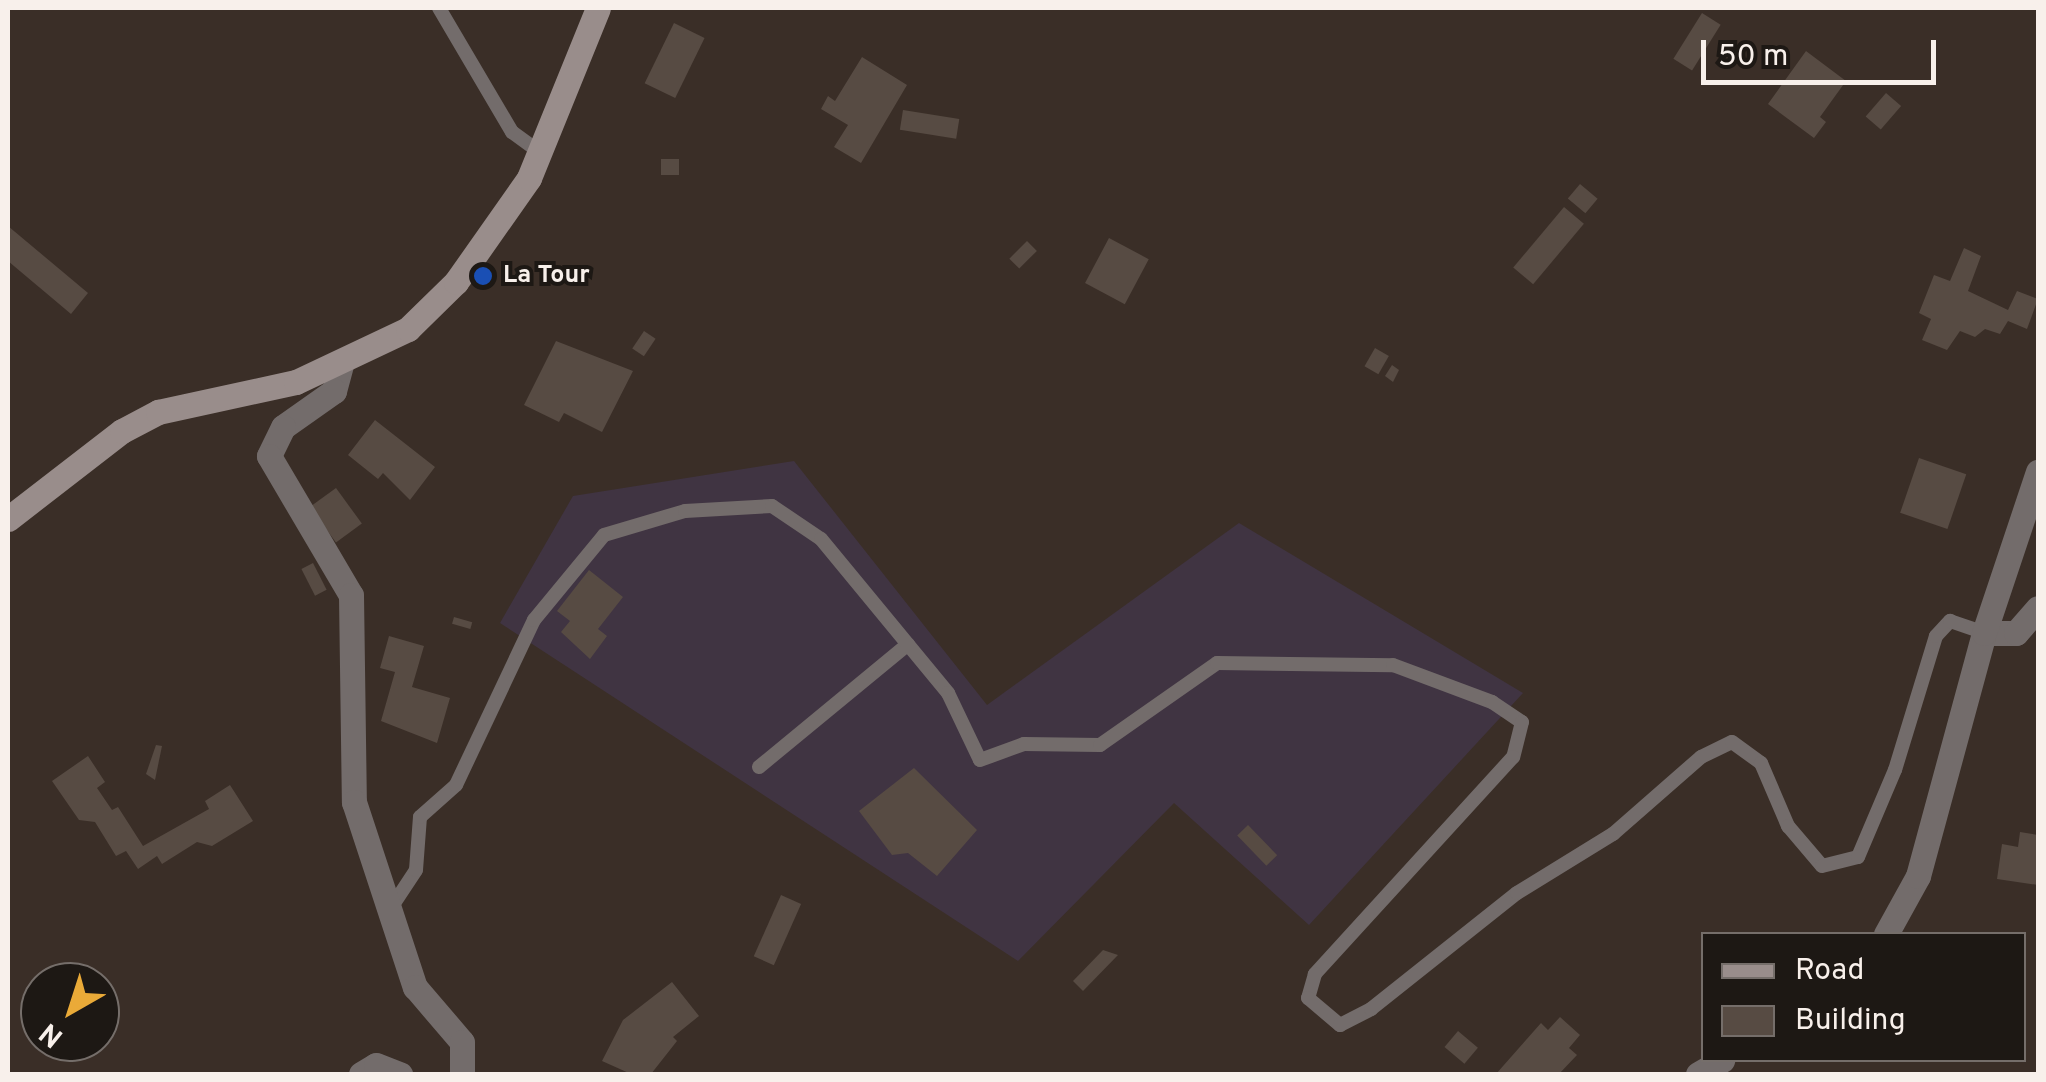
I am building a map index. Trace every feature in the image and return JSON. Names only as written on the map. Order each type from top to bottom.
[{"type":"main road","points":[[8,519],[122,431],[158,412],[296,382],[340,365],[408,330],[456,282],[502,224],[540,152],[598,8]]},
{"type":"street","points":[[340,365],[334,391],[283,426],[270,456],[356,613],[349,724],[354,802],[415,987],[462,1042],[462,1074]]},
{"type":"street","points":[[1887,932],[1918,876],[1984,633],[2038,472]]},
{"type":"street","points":[[1984,633],[2016,634],[2038,608]]},
{"type":"street","points":[[361,1074],[376,1064],[400,1074]]},
{"type":"lane","points":[[439,8],[512,132],[540,152]]},
{"type":"lane","points":[[389,912],[416,870],[420,816],[456,784],[534,620],[604,535],[685,510],[772,506],[821,539],[948,692],[980,760],[1024,744],[1100,745],[1217,663],[1393,664],[1492,702],[1522,722],[1513,757],[1315,974],[1308,998],[1340,1025],[1372,1009],[1517,893],[1613,834],[1701,757],[1732,742],[1761,762],[1788,826],[1822,866],[1858,858],[1895,770],[1936,636],[1950,621],[1984,633]]},
{"type":"lane","points":[[759,766],[908,644]]},
{"type":"shaded area","points":[[794,461],[987,705],[1239,523],[1523,693],[1309,925],[1174,803],[1018,961],[500,623],[573,496]]},
{"type":"building","points":[[1702,13],[1721,25],[1692,70],[1673,59]]},
{"type":"building","points":[[674,23],[705,38],[675,98],[645,83]]},
{"type":"building","points":[[1806,51],[1846,81],[1820,117],[1826,122],[1814,138],[1768,104]]},
{"type":"building","points":[[862,57],[907,85],[861,163],[834,147],[848,125],[821,109],[828,96],[835,101]]},
{"type":"building","points":[[1886,93],[1901,106],[1881,130],[1866,116]]},
{"type":"building","points":[[903,110],[959,119],[956,139],[900,130]]},
{"type":"building","points":[[661,159],[679,159],[679,175],[661,175]]},
{"type":"building","points":[[1580,184],[1598,199],[1585,213],[1568,199]]},
{"type":"building","points":[[1564,207],[1584,224],[1533,284],[1513,268]]},
{"type":"building","points":[[8,226],[88,293],[71,314],[8,261]]},
{"type":"building","points":[[1109,238],[1149,259],[1125,304],[1085,283]]},
{"type":"building","points":[[1027,241],[1037,251],[1019,269],[1009,259]]},
{"type":"building","points":[[1964,248],[1981,256],[1968,291],[2008,310],[2017,291],[2038,299],[2027,329],[2008,321],[2000,334],[1985,329],[1975,337],[1960,331],[1947,350],[1922,340],[1931,319],[1919,313],[1934,275],[1950,281]]},
{"type":"building","points":[[644,331],[656,339],[644,356],[632,348]]},
{"type":"building","points":[[556,341],[633,371],[602,432],[564,413],[559,422],[524,405]]},
{"type":"building","points":[[1375,348],[1389,356],[1378,374],[1364,366]]},
{"type":"building","points":[[1392,365],[1399,370],[1393,382],[1385,376]]},
{"type":"building","points":[[375,420],[435,467],[410,500],[383,473],[378,479],[348,455]]},
{"type":"building","points":[[1919,458],[1966,474],[1947,529],[1900,513]]},
{"type":"building","points":[[336,488],[362,524],[336,542],[310,507]]},
{"type":"building","points":[[313,563],[327,590],[315,596],[301,569]]},
{"type":"building","points":[[589,570],[623,597],[598,629],[607,636],[590,659],[561,632],[570,621],[557,611]]},
{"type":"building","points":[[454,617],[472,622],[470,629],[452,624]]},
{"type":"building","points":[[389,636],[424,646],[412,687],[450,698],[437,743],[381,721],[395,672],[380,668]]},
{"type":"building","points":[[156,745],[162,746],[155,780],[146,774]]},
{"type":"building","points":[[88,756],[105,782],[97,788],[112,810],[118,807],[143,846],[209,809],[205,801],[230,785],[253,821],[212,846],[197,842],[162,864],[157,856],[138,869],[126,851],[116,856],[95,822],[79,820],[52,781]]},
{"type":"building","points":[[914,768],[977,830],[937,876],[908,853],[892,855],[859,811]]},
{"type":"building","points":[[1248,825],[1277,855],[1266,866],[1237,835]]},
{"type":"building","points":[[2020,832],[2038,835],[2038,885],[1997,879],[2002,844],[2018,847]]},
{"type":"building","points":[[781,895],[801,904],[774,965],[754,956]]},
{"type":"building","points":[[1103,950],[1118,955],[1083,991],[1073,981]]},
{"type":"building","points":[[672,982],[699,1016],[673,1037],[677,1041],[651,1074],[631,1074],[602,1061],[623,1020]]},
{"type":"building","points":[[1560,1017],[1580,1035],[1569,1048],[1577,1055],[1559,1074],[1496,1074],[1541,1023],[1548,1030]]},
{"type":"building","points":[[1458,1031],[1478,1048],[1464,1064],[1445,1047]]},
{"type":"place","name":"La Tour","points":[[483,276]]}]
